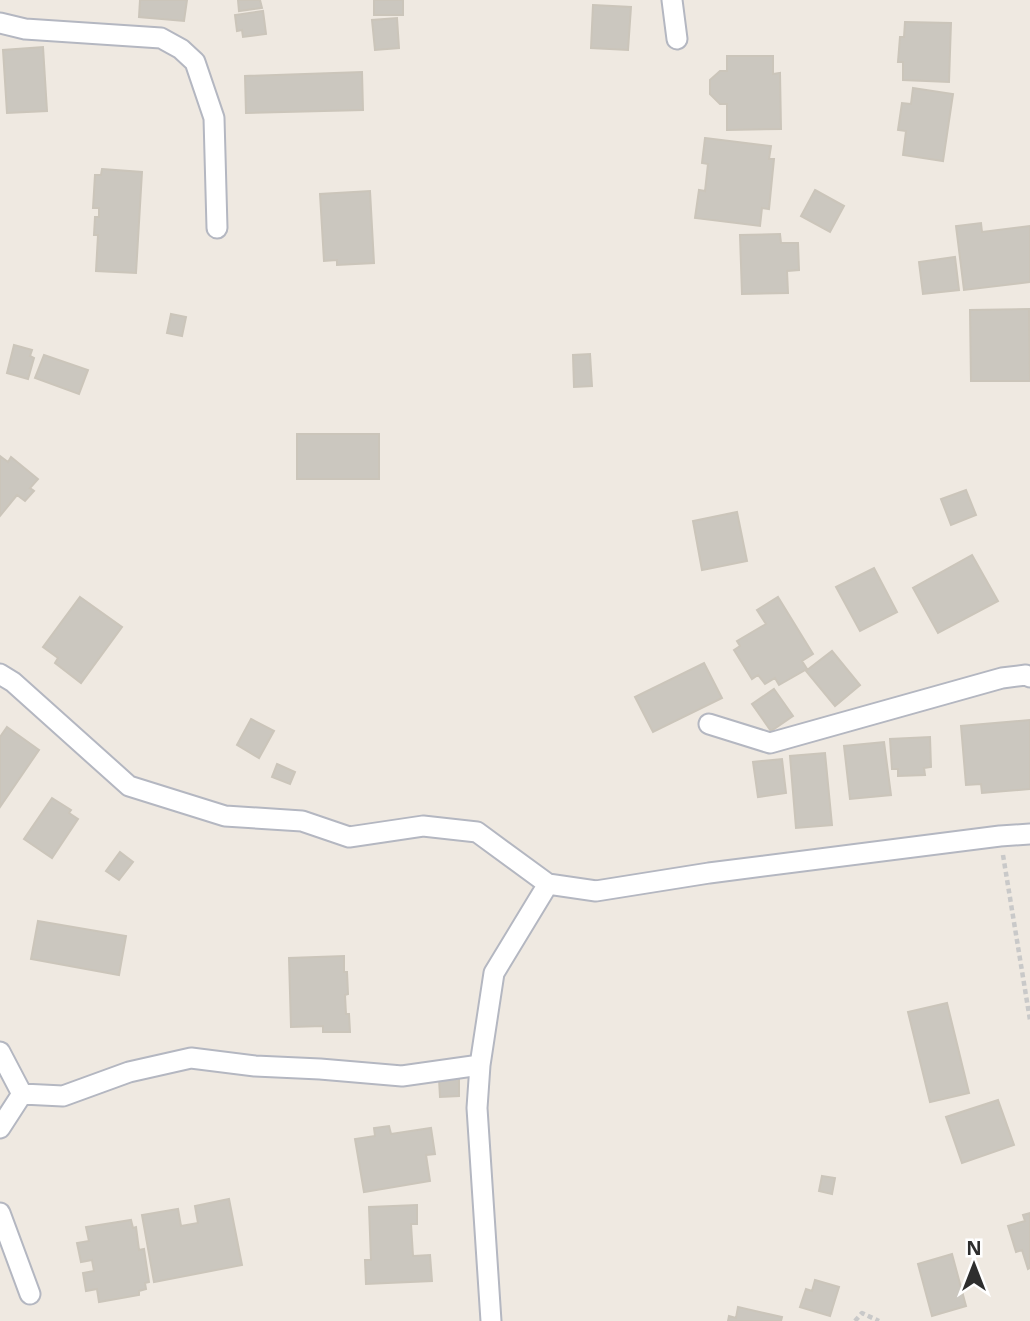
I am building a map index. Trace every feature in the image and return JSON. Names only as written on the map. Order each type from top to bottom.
[{"type":"street","points":[[672,0],[677,39]]},
{"type":"street","points":[[0,23],[25,29],[160,38],[195,62],[214,118],[217,228]]},
{"type":"street","points":[[0,674],[13,682],[129,786],[225,816],[302,821],[349,837],[423,826],[477,832],[548,884],[597,891],[709,873],[1030,834]]},
{"type":"street","points":[[709,724],[770,743],[1002,678],[1026,675],[1030,677]]},
{"type":"street","points":[[491,1321],[477,1108],[480,1065],[494,973],[548,884]]},
{"type":"street","points":[[0,1052],[22,1094]]},
{"type":"street","points":[[22,1094],[62,1096],[129,1072],[191,1059],[402,1076],[480,1065]]},
{"type":"street","points":[[0,1128],[22,1094]]},
{"type":"street","points":[[0,1213],[30,1294]]},
{"type":"path","points":[[1000,836],[1030,1020]]},
{"type":"path","points":[[855,1321],[862,1313],[879,1321]]},
{"type":"building","points":[[140,0],[187,0],[184,21],[139,17]]},
{"type":"building","points":[[238,0],[260,0],[262,8],[239,11]]},
{"type":"building","points":[[374,0],[403,0],[403,15],[374,15]]},
{"type":"building","points":[[593,5],[631,7],[628,50],[591,48]]},
{"type":"building","points":[[263,11],[266,34],[243,37],[242,30],[237,31],[235,15]]},
{"type":"building","points":[[397,18],[399,48],[375,50],[372,20]]},
{"type":"building","points":[[905,22],[951,23],[949,82],[903,80],[903,62],[898,62],[900,37],[904,37]]},
{"type":"building","points":[[43,47],[47,111],[7,113],[3,50]]},
{"type":"building","points":[[727,56],[773,56],[773,74],[780,73],[781,129],[727,130],[727,104],[720,104],[710,94],[710,80],[720,71],[727,71]]},
{"type":"building","points":[[362,72],[363,110],[246,113],[245,76]]},
{"type":"building","points":[[913,88],[953,94],[943,161],[903,155],[906,131],[898,130],[902,103],[911,104]]},
{"type":"building","points":[[705,138],[771,146],[769,159],[774,159],[769,209],[762,208],[760,226],[695,218],[699,190],[705,191],[708,164],[702,163]]},
{"type":"building","points":[[102,169],[142,172],[136,273],[96,271],[98,235],[94,235],[95,217],[99,217],[99,208],[93,208],[95,175],[101,175]]},
{"type":"building","points":[[815,190],[844,206],[830,232],[801,216]]},
{"type":"building","points":[[370,191],[374,263],[337,265],[337,260],[324,261],[320,194]]},
{"type":"building","points":[[981,223],[982,232],[1030,226],[1030,282],[964,290],[956,226]]},
{"type":"building","points":[[780,234],[781,243],[798,243],[799,270],[787,271],[788,293],[742,294],[740,235]]},
{"type":"building","points":[[955,257],[959,290],[923,294],[919,262]]},
{"type":"building","points":[[1029,309],[1030,381],[971,381],[970,310]]},
{"type":"building","points":[[171,314],[186,317],[182,336],[167,333]]},
{"type":"building","points":[[14,345],[32,350],[30,356],[34,358],[28,379],[7,373]]},
{"type":"building","points":[[590,354],[592,386],[574,387],[573,355]]},
{"type":"building","points":[[44,355],[88,370],[79,394],[35,378]]},
{"type":"building","points":[[297,434],[379,434],[379,479],[297,479]]},
{"type":"building","points":[[0,456],[8,462],[11,457],[38,479],[30,488],[34,491],[25,501],[17,495],[0,516]]},
{"type":"building","points":[[966,490],[976,515],[951,525],[941,499]]},
{"type":"building","points":[[737,512],[747,561],[702,570],[693,521]]},
{"type":"building","points":[[972,555],[998,601],[938,633],[913,588]]},
{"type":"building","points":[[874,568],[897,612],[860,631],[836,587]]},
{"type":"building","points":[[80,597],[122,627],[81,683],[55,663],[58,658],[43,647]]},
{"type":"building","points":[[778,597],[813,654],[802,661],[807,669],[779,685],[775,678],[765,684],[758,675],[752,679],[734,650],[740,646],[737,641],[766,624],[757,610]]},
{"type":"building","points":[[832,651],[860,685],[835,706],[806,671]]},
{"type":"building","points":[[704,663],[722,698],[653,732],[635,697]]},
{"type":"building","points":[[774,689],[793,716],[771,731],[752,704]]},
{"type":"building","points":[[251,719],[274,731],[259,758],[237,745]]},
{"type":"building","points":[[1030,720],[1030,789],[982,793],[981,784],[966,785],[961,726]]},
{"type":"building","points":[[7,727],[39,750],[0,807],[0,737]]},
{"type":"building","points":[[930,737],[931,767],[924,768],[925,775],[898,776],[898,769],[892,769],[890,739]]},
{"type":"building","points":[[884,742],[891,795],[850,799],[844,746]]},
{"type":"building","points":[[825,753],[832,825],[796,828],[790,756]]},
{"type":"building","points":[[782,759],[786,793],[758,797],[753,762]]},
{"type":"building","points":[[277,764],[295,772],[290,784],[272,777]]},
{"type":"building","points":[[52,798],[71,810],[69,813],[78,819],[52,858],[24,839]]},
{"type":"building","points":[[120,852],[133,862],[119,880],[106,871]]},
{"type":"building","points":[[38,921],[126,936],[119,975],[31,959]]},
{"type":"building","points":[[344,956],[348,994],[345,995],[346,1014],[349,1014],[350,1032],[323,1032],[323,1026],[291,1027],[289,958]]},
{"type":"building","points":[[947,1003],[969,1093],[930,1102],[908,1012]]},
{"type":"building","points":[[459,1078],[459,1096],[440,1097],[439,1079]]},
{"type":"building","points":[[998,1100],[1014,1145],[962,1163],[946,1117]]},
{"type":"building","points":[[389,1126],[391,1134],[431,1128],[435,1154],[426,1155],[430,1181],[364,1192],[355,1139],[375,1136],[374,1128]]},
{"type":"building","points":[[822,1176],[835,1178],[832,1194],[819,1191]]},
{"type":"building","points":[[229,1199],[242,1265],[154,1282],[142,1215],[178,1209],[181,1226],[198,1223],[195,1206]]},
{"type":"building","points":[[417,1205],[417,1224],[411,1224],[413,1256],[430,1255],[432,1281],[366,1284],[365,1260],[371,1260],[369,1207]]},
{"type":"building","points":[[1030,1213],[1028,1269],[1022,1250],[1016,1252],[1008,1226],[1025,1221],[1023,1215]]},
{"type":"building","points":[[131,1220],[133,1228],[136,1227],[139,1250],[144,1249],[149,1282],[145,1283],[146,1289],[139,1291],[139,1295],[99,1302],[97,1289],[86,1291],[83,1273],[94,1271],[92,1260],[81,1262],[77,1243],[89,1241],[86,1227]]},
{"type":"building","points":[[952,1254],[966,1306],[932,1316],[918,1264]]},
{"type":"building","points":[[815,1280],[839,1287],[830,1316],[800,1307],[806,1289],[812,1291]]},
{"type":"building","points":[[738,1307],[782,1317],[781,1321],[728,1321],[729,1316],[736,1318]]}]
